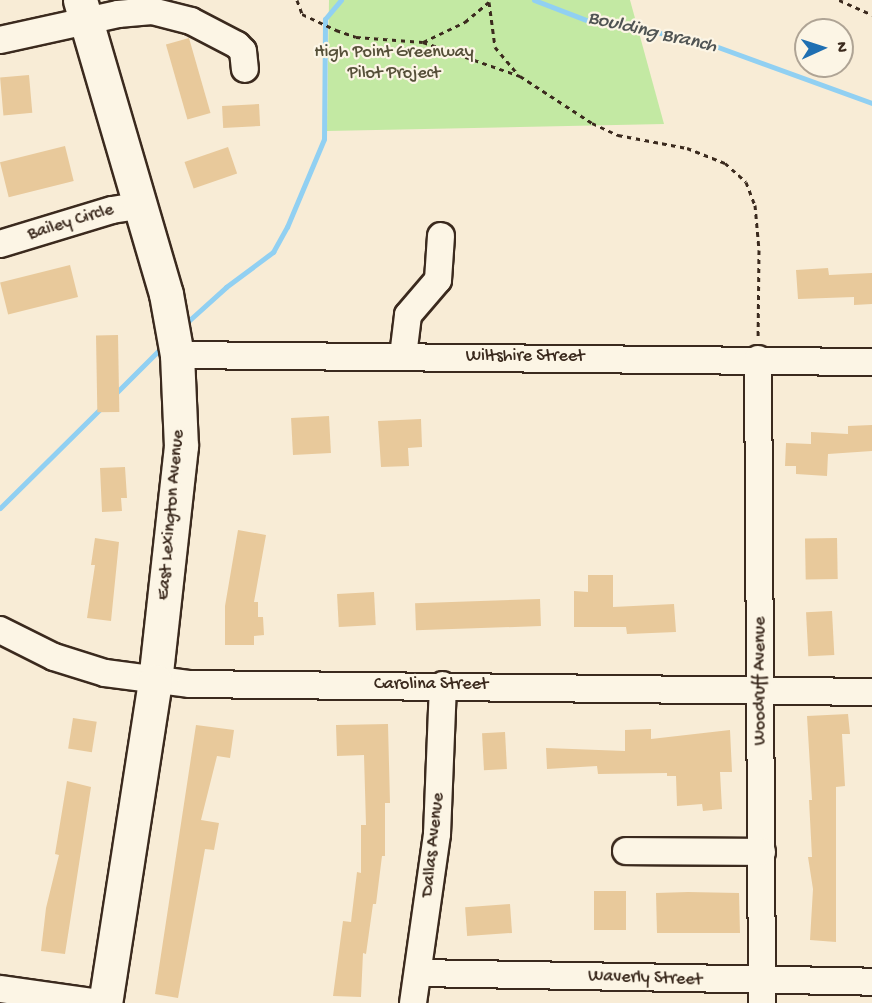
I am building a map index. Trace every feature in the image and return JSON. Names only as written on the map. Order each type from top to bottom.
[{"type":"main road","name":"East Lexington Avenue","points":[[83,10],[143,205],[177,355],[181,446],[155,681],[105,1003]]},
{"type":"street","points":[[0,40],[83,10],[173,14],[237,45],[243,51],[245,69]]},
{"type":"street","name":"Bailey Circle","points":[[0,244],[112,210],[143,205]]},
{"type":"street","points":[[403,356],[408,315],[438,280],[441,236]]},
{"type":"street","name":"Wiltshire Street","points":[[177,355],[758,358],[872,362]]},
{"type":"street","name":"Woodruff Avenue","points":[[758,358],[762,690],[762,993]]},
{"type":"street","name":"Carolina Street","points":[[0,630],[54,657],[105,673],[155,681],[872,692]]},
{"type":"street","name":"Dallas Avenue","points":[[413,1003],[437,834],[443,685]]},
{"type":"street","points":[[626,851],[762,852]]},
{"type":"street","name":"Waverly Street","points":[[419,973],[762,993],[872,982]]},
{"type":"street","points":[[0,989],[100,1003]]},
{"type":"path","points":[[297,0],[302,14],[314,23],[356,37],[423,42],[520,76],[592,123],[618,135],[687,148],[725,163],[746,182],[755,205],[759,250],[758,358]]},
{"type":"path","points":[[838,0],[872,15]]},
{"type":"path","points":[[423,42],[465,22],[490,1]]},
{"type":"path","points":[[490,1],[495,47],[520,76]]},
{"type":"green space","name":"High Point Greenway Pilot Project","points":[[329,0],[630,0],[664,124],[327,131]]},
{"type":"building","points":[[189,38],[210,113],[187,120],[166,45]]},
{"type":"building","points":[[29,75],[32,113],[3,115],[0,78]]},
{"type":"building","points":[[259,104],[260,126],[223,128],[222,106]]},
{"type":"building","points":[[65,146],[74,181],[9,197],[0,162]]},
{"type":"building","points":[[228,147],[237,173],[194,188],[185,162]]},
{"type":"building","points":[[70,265],[78,297],[8,314],[0,282]]},
{"type":"building","points":[[828,268],[829,275],[872,273],[872,304],[854,305],[854,297],[798,299],[796,270]]},
{"type":"building","points":[[96,335],[118,335],[119,412],[97,412]]},
{"type":"building","points":[[329,416],[331,453],[293,455],[291,418]]},
{"type":"building","points":[[421,419],[422,447],[408,448],[409,466],[381,467],[378,421]]},
{"type":"building","points":[[872,425],[872,451],[828,454],[827,476],[796,474],[796,466],[785,466],[786,443],[811,444],[811,432],[848,434],[848,426]]},
{"type":"building","points":[[125,467],[127,498],[121,498],[122,511],[102,512],[100,468]]},
{"type":"building","points":[[238,530],[266,535],[254,602],[258,602],[258,617],[263,617],[264,635],[254,636],[254,645],[225,645],[225,606]]},
{"type":"building","points":[[95,538],[119,542],[111,621],[87,618],[95,565],[91,565]]},
{"type":"building","points":[[837,538],[838,579],[806,580],[805,539]]},
{"type":"building","points":[[588,575],[613,575],[613,607],[674,604],[676,632],[627,634],[626,627],[574,627],[574,591],[588,592]]},
{"type":"building","points":[[374,592],[376,625],[339,627],[337,594]]},
{"type":"building","points":[[540,599],[541,626],[416,630],[415,603]]},
{"type":"building","points":[[832,611],[834,655],[808,656],[806,612]]},
{"type":"building","points":[[848,714],[850,734],[842,734],[845,786],[836,787],[836,942],[810,940],[813,889],[808,857],[812,857],[809,800],[812,800],[807,716]]},
{"type":"building","points":[[73,718],[97,722],[92,752],[68,749]]},
{"type":"building","points":[[388,724],[390,803],[385,803],[385,856],[382,856],[376,904],[373,904],[366,954],[363,953],[361,997],[333,996],[343,921],[351,922],[357,872],[361,873],[361,825],[366,825],[364,755],[337,756],[336,725]]},
{"type":"building","points":[[196,725],[234,730],[230,758],[217,756],[201,820],[219,823],[214,850],[205,849],[178,998],[155,994]]},
{"type":"building","points":[[651,729],[651,739],[730,730],[732,772],[720,772],[722,809],[703,811],[702,804],[677,806],[676,776],[667,776],[667,773],[598,774],[597,766],[547,769],[546,748],[625,751],[625,730]]},
{"type":"building","points":[[505,732],[507,769],[484,770],[482,733]]},
{"type":"building","points":[[67,781],[91,787],[65,954],[41,951],[46,908],[59,855],[55,854]]},
{"type":"building","points":[[594,891],[626,891],[626,930],[594,930]]},
{"type":"building","points":[[656,893],[739,893],[740,933],[657,933]]},
{"type":"building","points":[[510,904],[512,933],[467,936],[465,907]]},
{"type":"waterway","points":[[184,325],[226,287],[273,252],[287,227],[324,139],[325,19],[341,0]]},
{"type":"waterway","name":"Boulding Branch","points":[[534,0],[589,21],[696,39],[872,103]]},
{"type":"waterway","points":[[114,395],[163,346]]},
{"type":"waterway","points":[[0,508],[103,406]]}]
